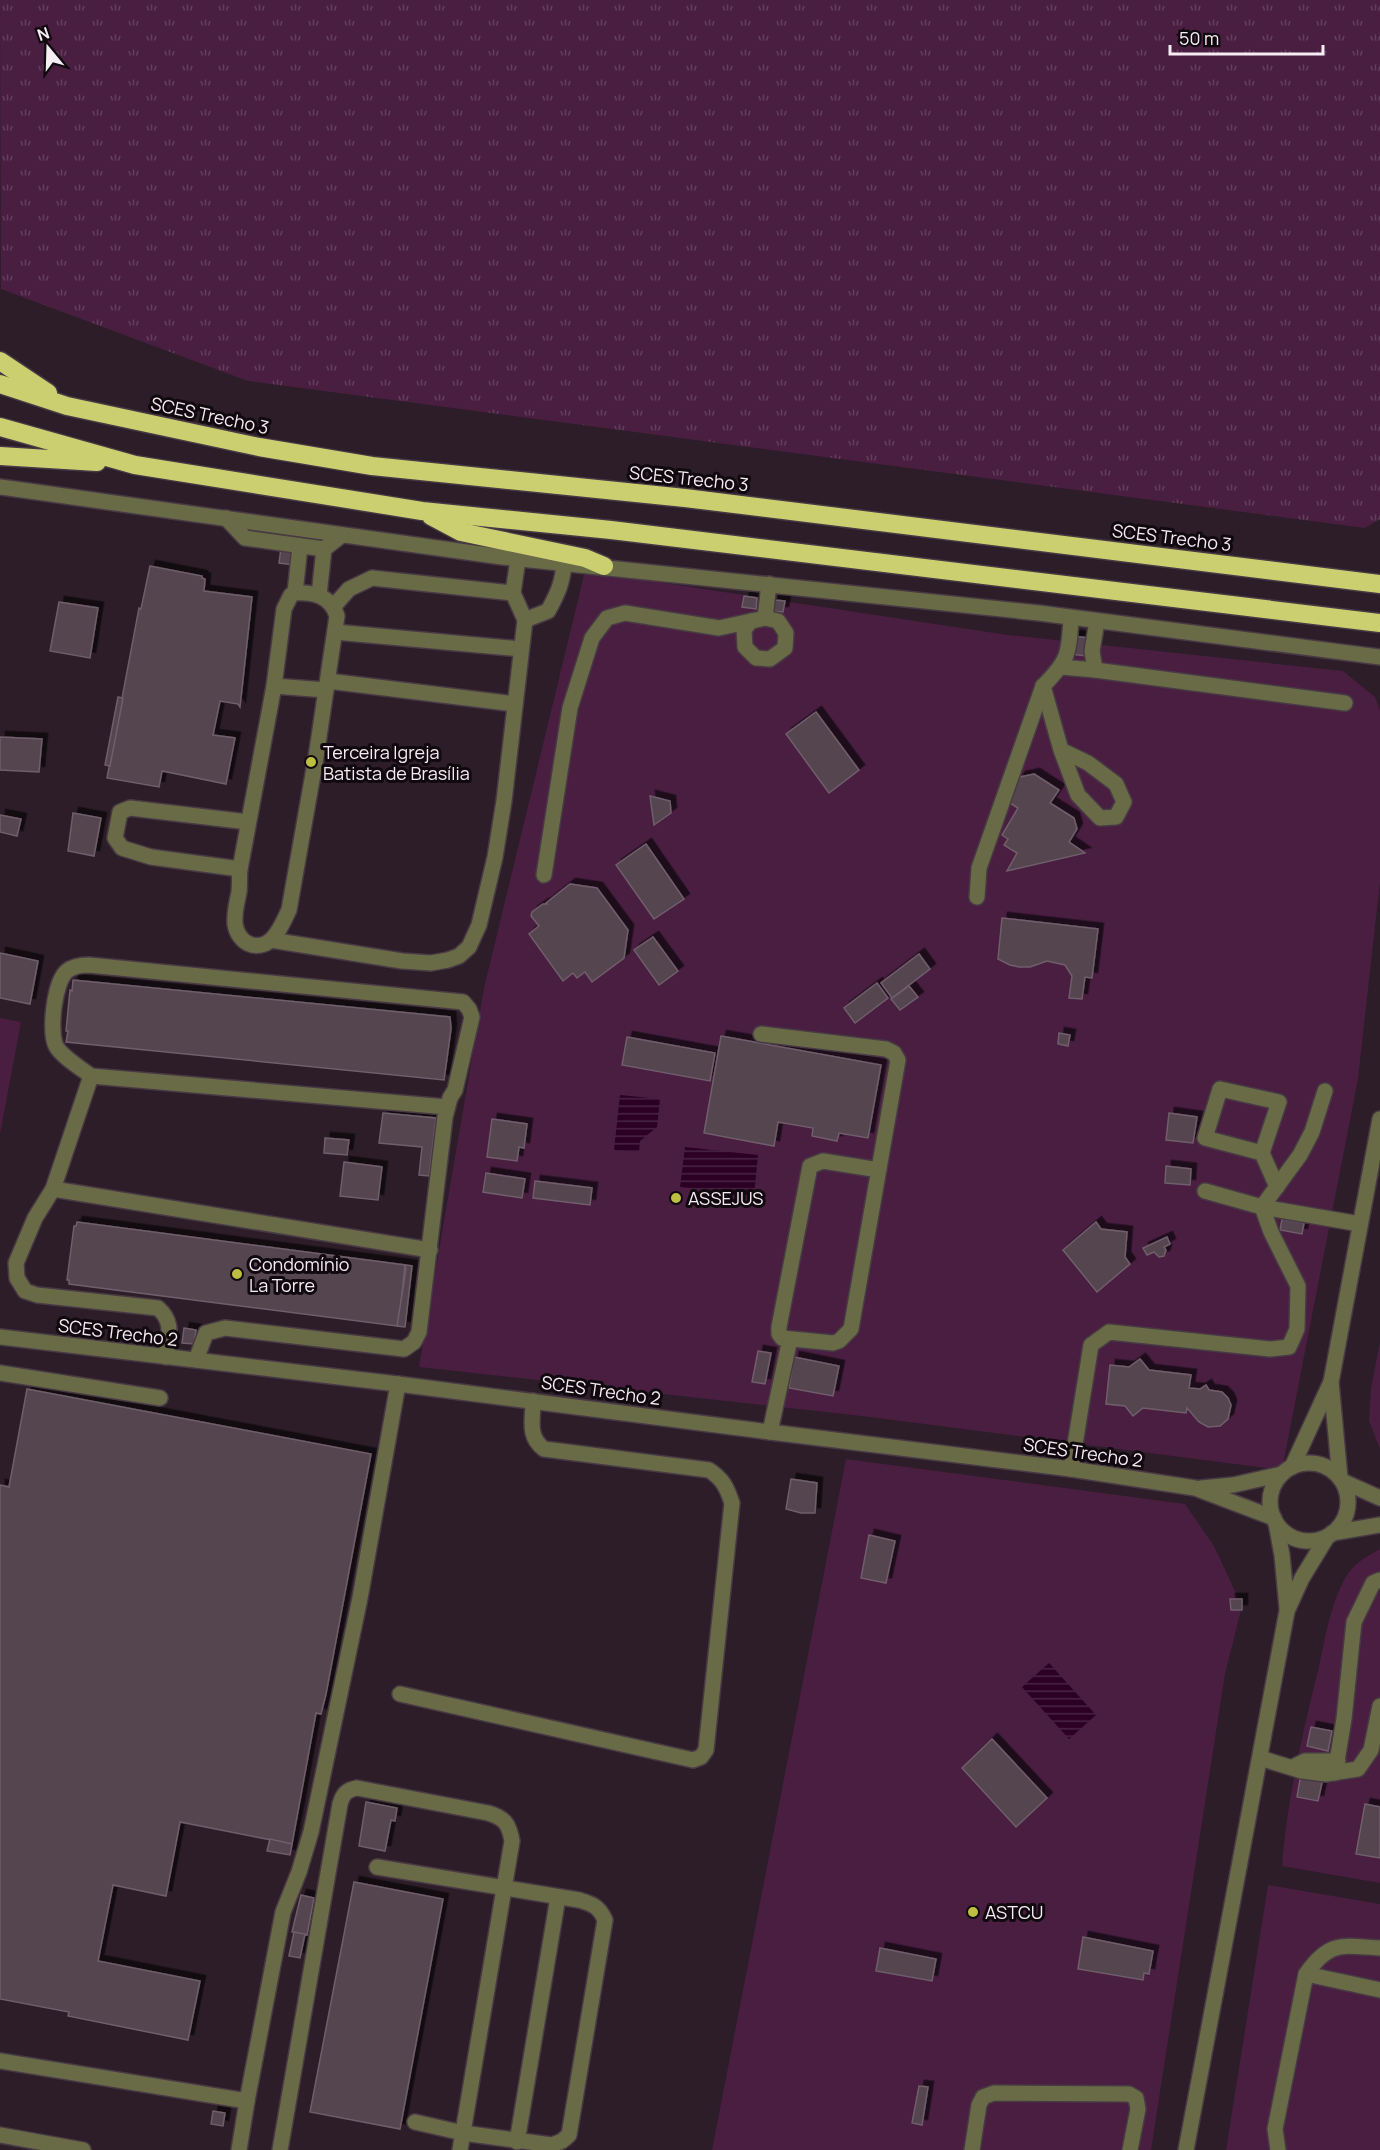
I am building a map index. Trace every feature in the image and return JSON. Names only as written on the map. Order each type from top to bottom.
[{"type":"highway","points":[[0,361],[67,406]]},
{"type":"highway","name":"SCES Trecho 3","points":[[0,384],[67,406],[259,447],[372,466],[685,498],[1380,584]]},
{"type":"highway","points":[[0,427],[135,465]]},
{"type":"highway","points":[[0,456],[135,465],[422,511],[623,531],[1380,623]]},
{"type":"highway","points":[[422,511],[461,532],[585,558],[604,566]]},
{"type":"street","points":[[0,487],[518,559],[604,566],[1071,618],[1380,657]]},
{"type":"street","points":[[226,518],[245,537],[300,546],[324,549],[342,535]]},
{"type":"street","points":[[295,593],[300,546]]},
{"type":"street","points":[[319,595],[324,549]]},
{"type":"street","points":[[271,940],[402,961],[431,963],[459,956],[469,947],[479,925],[495,857],[515,704],[525,620],[513,593],[518,559]]},
{"type":"street","points":[[525,620],[548,611],[559,592],[564,563]]},
{"type":"street","points":[[334,606],[349,589],[372,578],[513,593]]},
{"type":"street","points":[[544,875],[570,708],[592,638],[607,618],[625,613],[719,628],[758,619],[769,584]]},
{"type":"street","points":[[295,593],[319,595],[334,606],[337,616],[289,910],[279,931],[271,940],[262,945],[250,945],[240,939],[235,926],[234,910],[274,686],[285,609],[291,595],[295,593]]},
{"type":"street","points":[[977,897],[979,868],[1043,686],[1061,667],[1069,650],[1071,618]]},
{"type":"street","points":[[1095,670],[1092,651],[1096,621]]},
{"type":"street","points":[[335,632],[521,649]]},
{"type":"street","points":[[1061,667],[1345,703]]},
{"type":"street","points":[[274,686],[327,686],[515,704]]},
{"type":"street","points":[[1043,686],[1061,750],[1078,795],[1100,818],[1116,817],[1124,802],[1116,784],[1088,763],[1061,750]]},
{"type":"street","points":[[240,868],[151,858],[122,848],[115,838],[117,820],[120,812],[130,808],[248,822]]},
{"type":"street","points":[[196,1360],[206,1333],[225,1328],[404,1349],[414,1342],[419,1332],[447,1107],[455,1090],[471,1017],[469,1009],[463,1002],[80,966],[68,969],[60,979],[52,1024],[53,1036],[57,1049],[92,1077],[447,1107]]},
{"type":"street","points":[[761,1034],[886,1049],[894,1053],[898,1060],[879,1170],[851,1329],[839,1341],[833,1342],[782,1338],[779,1334],[779,1327],[810,1166],[823,1161],[879,1170]]},
{"type":"street","points":[[92,1077],[53,1189],[35,1218],[21,1249],[16,1263],[16,1278],[26,1291],[37,1295],[158,1308],[166,1315],[170,1325],[166,1357]]},
{"type":"street","points":[[1262,1153],[1205,1138],[1220,1089],[1279,1102],[1262,1153],[1276,1187]]},
{"type":"street","points":[[1262,1207],[1300,1155],[1312,1132],[1325,1090]]},
{"type":"street","points":[[1287,1611],[1282,1555],[1271,1507],[1271,1495],[1275,1484],[1287,1471],[1331,1382],[1380,1124]]},
{"type":"street","points":[[53,1189],[430,1250]]},
{"type":"street","points":[[1205,1191],[1262,1207],[1360,1224]]},
{"type":"street","points":[[1071,1469],[1091,1345],[1109,1332],[1270,1349],[1289,1347],[1297,1329],[1298,1286],[1271,1232],[1262,1207]]},
{"type":"street","points":[[770,1432],[790,1339]]},
{"type":"street","name":"SCES Trecho 2","points":[[0,1342],[196,1360],[1071,1469],[1195,1488],[1275,1520]]},
{"type":"street","points":[[0,1373],[160,1398]]},
{"type":"street","points":[[1186,2150],[1287,1611],[1302,1578],[1329,1535],[1340,1526],[1346,1515],[1347,1492],[1341,1479],[1331,1382]]},
{"type":"street","points":[[239,2150],[283,1912],[299,1872],[311,1832],[358,1609],[398,1384]]},
{"type":"street","points":[[400,1694],[693,1760],[701,1757],[706,1750],[732,1503],[727,1488],[720,1477],[709,1470],[544,1449],[536,1443],[532,1435],[533,1401]]},
{"type":"street","points":[[1287,1471],[1304,1463],[1318,1464],[1330,1469],[1341,1479],[1380,1498]]},
{"type":"street","name":"SCES Trecho 2","points":[[1195,1488],[1233,1485],[1287,1471]]},
{"type":"street","points":[[1275,1520],[1284,1531],[1293,1537],[1305,1540],[1316,1540],[1329,1535],[1380,1525]]},
{"type":"street","points":[[1337,1767],[1354,1622],[1373,1583],[1380,1580]]},
{"type":"street","points":[[1260,1758],[1302,1771],[1326,1774],[1337,1767],[1359,1769],[1371,1750],[1380,1706]]},
{"type":"street","points":[[280,2150],[343,1795],[348,1790],[357,1788],[499,1816],[510,1828],[512,1841],[460,2150]]},
{"type":"street","points":[[377,1867],[592,1904],[601,1910],[605,1920],[568,2135],[562,2141],[552,2145],[463,2133],[415,2122]]},
{"type":"street","points":[[517,2142],[558,1897]]},
{"type":"street","points":[[1278,2150],[1275,2128],[1306,1974],[1318,1956],[1334,1947],[1380,1948]]},
{"type":"street","points":[[1306,1974],[1380,1990]]},
{"type":"street","points":[[0,2061],[247,2101]]},
{"type":"street","points":[[972,2150],[979,2105],[983,2097],[994,2093],[1129,2094],[1136,2098],[1138,2109],[1130,2150]]},
{"type":"street","points":[[0,2135],[82,2150]]},
{"type":"green space","points":[[0,0],[1380,0],[1380,519],[1365,528],[248,381],[1,289]]},
{"type":"green space","points":[[585,571],[1008,635],[1343,671],[1375,697],[1380,710],[1380,882],[1358,1079],[1282,1470],[862,1416],[419,1367],[484,988]]},
{"type":"green space","points":[[0,1018],[21,1022],[0,1134]]},
{"type":"green space","points":[[1380,1342],[1380,1449],[1369,1421],[1371,1388]]},
{"type":"green space","name":"ASTCU","points":[[846,1459],[1185,1504],[1214,1546],[1242,1606],[1225,1674],[1151,2150],[712,2150]]},
{"type":"green space","points":[[1380,1549],[1380,1883],[1282,1866],[1296,1765],[1331,1613],[1338,1592],[1350,1571],[1358,1562]]},
{"type":"green space","points":[[1268,1885],[1380,1904],[1380,2150],[1226,2150]]},
{"type":"shaded area","points":[[620,1095],[660,1099],[657,1127],[640,1141],[639,1152],[614,1150]]},
{"type":"shaded area","points":[[685,1147],[758,1155],[754,1196],[680,1187]]},
{"type":"shaded area","points":[[1049,1663],[1096,1715],[1069,1739],[1022,1687]]},
{"type":"building","points":[[281,548],[295,550],[294,565],[279,563]]},
{"type":"building","points":[[150,566],[202,576],[205,579],[204,591],[252,597],[240,707],[238,704],[220,701],[213,735],[235,738],[226,784],[162,771],[159,787],[107,778],[139,608],[141,609]]},
{"type":"building","points":[[744,596],[757,598],[756,609],[742,607]]},
{"type":"building","points":[[773,600],[785,601],[783,612],[772,611]]},
{"type":"building","points":[[59,602],[98,608],[90,658],[50,651]]},
{"type":"building","points":[[1073,636],[1089,638],[1086,656],[1071,654]]},
{"type":"building","points":[[118,697],[123,698],[110,766],[105,765]]},
{"type":"building","points":[[816,712],[859,770],[829,793],[786,734]]},
{"type":"building","points":[[0,737],[42,739],[39,772],[0,770]]},
{"type":"building","points":[[1034,774],[1059,790],[1050,803],[1074,818],[1077,829],[1069,842],[1085,853],[1007,871],[1017,853],[1004,845],[1008,839],[1002,835],[1018,808],[1005,800],[1020,777]]},
{"type":"building","points":[[650,796],[670,801],[671,813],[654,825]]},
{"type":"building","points":[[73,813],[101,818],[94,856],[68,851]]},
{"type":"building","points":[[0,815],[21,819],[17,836],[0,832]]},
{"type":"building","points":[[646,844],[684,899],[654,919],[616,865]]},
{"type":"building","points":[[570,884],[597,888],[628,930],[624,958],[592,982],[585,972],[577,978],[573,973],[563,981],[529,934],[539,926],[531,916],[532,912],[543,904],[547,904]]},
{"type":"building","points":[[1002,918],[1098,929],[1092,978],[1085,977],[1082,999],[1069,998],[1072,976],[1065,965],[1047,961],[1030,967],[1019,967],[998,959]]},
{"type":"building","points":[[653,937],[678,971],[659,985],[634,950]]},
{"type":"building","points":[[0,953],[38,961],[30,1004],[0,998]]},
{"type":"building","points":[[919,954],[930,969],[892,998],[881,983]]},
{"type":"building","points":[[73,980],[450,1017],[451,1029],[444,1080],[66,1042],[70,990],[72,991]]},
{"type":"building","points":[[877,983],[888,998],[855,1023],[844,1008]]},
{"type":"building","points":[[909,986],[918,997],[900,1010],[891,999]]},
{"type":"building","points":[[1059,1033],[1070,1035],[1068,1046],[1058,1044]]},
{"type":"building","points":[[721,1036],[881,1065],[868,1138],[839,1133],[837,1141],[812,1136],[813,1128],[778,1122],[774,1146],[704,1133]]},
{"type":"building","points":[[627,1037],[715,1053],[710,1081],[622,1065]]},
{"type":"building","points":[[383,1113],[436,1118],[429,1176],[419,1175],[422,1147],[379,1143]]},
{"type":"building","points":[[1169,1113],[1197,1117],[1193,1143],[1166,1140]]},
{"type":"building","points":[[492,1119],[527,1124],[524,1148],[519,1147],[517,1161],[487,1157]]},
{"type":"building","points":[[325,1138],[349,1140],[347,1155],[324,1153]]},
{"type":"building","points":[[344,1162],[382,1167],[378,1200],[340,1196]]},
{"type":"building","points":[[1166,1166],[1191,1169],[1190,1185],[1165,1183]]},
{"type":"building","points":[[486,1173],[525,1179],[522,1198],[483,1192]]},
{"type":"building","points":[[535,1181],[592,1188],[590,1205],[533,1198]]},
{"type":"building","points":[[1282,1219],[1304,1223],[1302,1234],[1280,1230]]},
{"type":"building","name":"Condomínio La Torre","points":[[77,1222],[405,1265],[399,1322],[397,1326],[69,1284],[67,1280],[74,1226]]},
{"type":"building","points":[[1096,1222],[1101,1229],[1127,1232],[1125,1257],[1130,1264],[1097,1292],[1063,1250]]},
{"type":"building","points":[[1167,1237],[1170,1244],[1164,1247],[1166,1250],[1164,1256],[1159,1257],[1154,1252],[1147,1255],[1143,1248]]},
{"type":"building","points":[[405,1265],[412,1266],[405,1327],[397,1326]]},
{"type":"building","points":[[184,1328],[196,1330],[194,1344],[182,1343]]},
{"type":"building","points":[[758,1351],[771,1353],[765,1384],[752,1382]]},
{"type":"building","points":[[794,1357],[839,1366],[833,1396],[789,1388]]},
{"type":"building","points":[[1140,1359],[1149,1370],[1191,1375],[1189,1388],[1200,1389],[1206,1385],[1209,1390],[1222,1392],[1231,1405],[1228,1419],[1220,1426],[1208,1427],[1199,1422],[1187,1408],[1186,1413],[1143,1408],[1133,1416],[1125,1406],[1106,1404],[1110,1365],[1129,1367]]},
{"type":"building","points":[[27,1389],[371,1454],[326,1694],[321,1714],[316,1713],[292,1844],[180,1822],[166,1896],[113,1885],[98,1961],[200,1981],[188,2040],[68,2016],[69,2012],[0,1999],[0,1485],[9,1487]]},
{"type":"building","points":[[791,1479],[817,1483],[815,1513],[801,1513],[786,1509]]},
{"type":"building","points":[[869,1535],[895,1541],[886,1583],[861,1578]]},
{"type":"building","points":[[1230,1599],[1242,1599],[1242,1610],[1231,1610]]},
{"type":"building","points":[[1311,1727],[1332,1731],[1328,1751],[1307,1746]]},
{"type":"building","points":[[992,1739],[1047,1798],[1016,1827],[962,1768]]},
{"type":"building","points":[[1301,1774],[1323,1778],[1318,1801],[1297,1797]]},
{"type":"building","points":[[366,1802],[397,1808],[395,1821],[391,1820],[385,1851],[359,1846]]},
{"type":"building","points":[[1365,1804],[1380,1807],[1380,1858],[1356,1854]]},
{"type":"building","points":[[270,1839],[292,1844],[290,1855],[267,1851]]},
{"type":"building","points":[[354,1882],[443,1899],[400,2129],[310,2112]]},
{"type":"building","points":[[301,1895],[314,1898],[307,1935],[292,1932]]},
{"type":"building","points":[[294,1932],[305,1934],[300,1958],[289,1956]]},
{"type":"building","points":[[1083,1937],[1153,1951],[1149,1974],[1144,1973],[1143,1980],[1078,1969]]},
{"type":"building","points":[[880,1948],[936,1959],[932,1981],[876,1971]]},
{"type":"building","points":[[919,2086],[928,2087],[922,2125],[912,2123]]},
{"type":"building","points":[[213,2111],[225,2113],[223,2126],[211,2124]]},
{"type":"place","name":"Terceira Igreja Batista de Brasília","points":[[311,762]]},
{"type":"place","name":"ASSEJUS","points":[[676,1198]]},
{"type":"place","name":"Condomínio La Torre","points":[[237,1274]]},
{"type":"place","name":"ASTCU","points":[[973,1912]]}]
